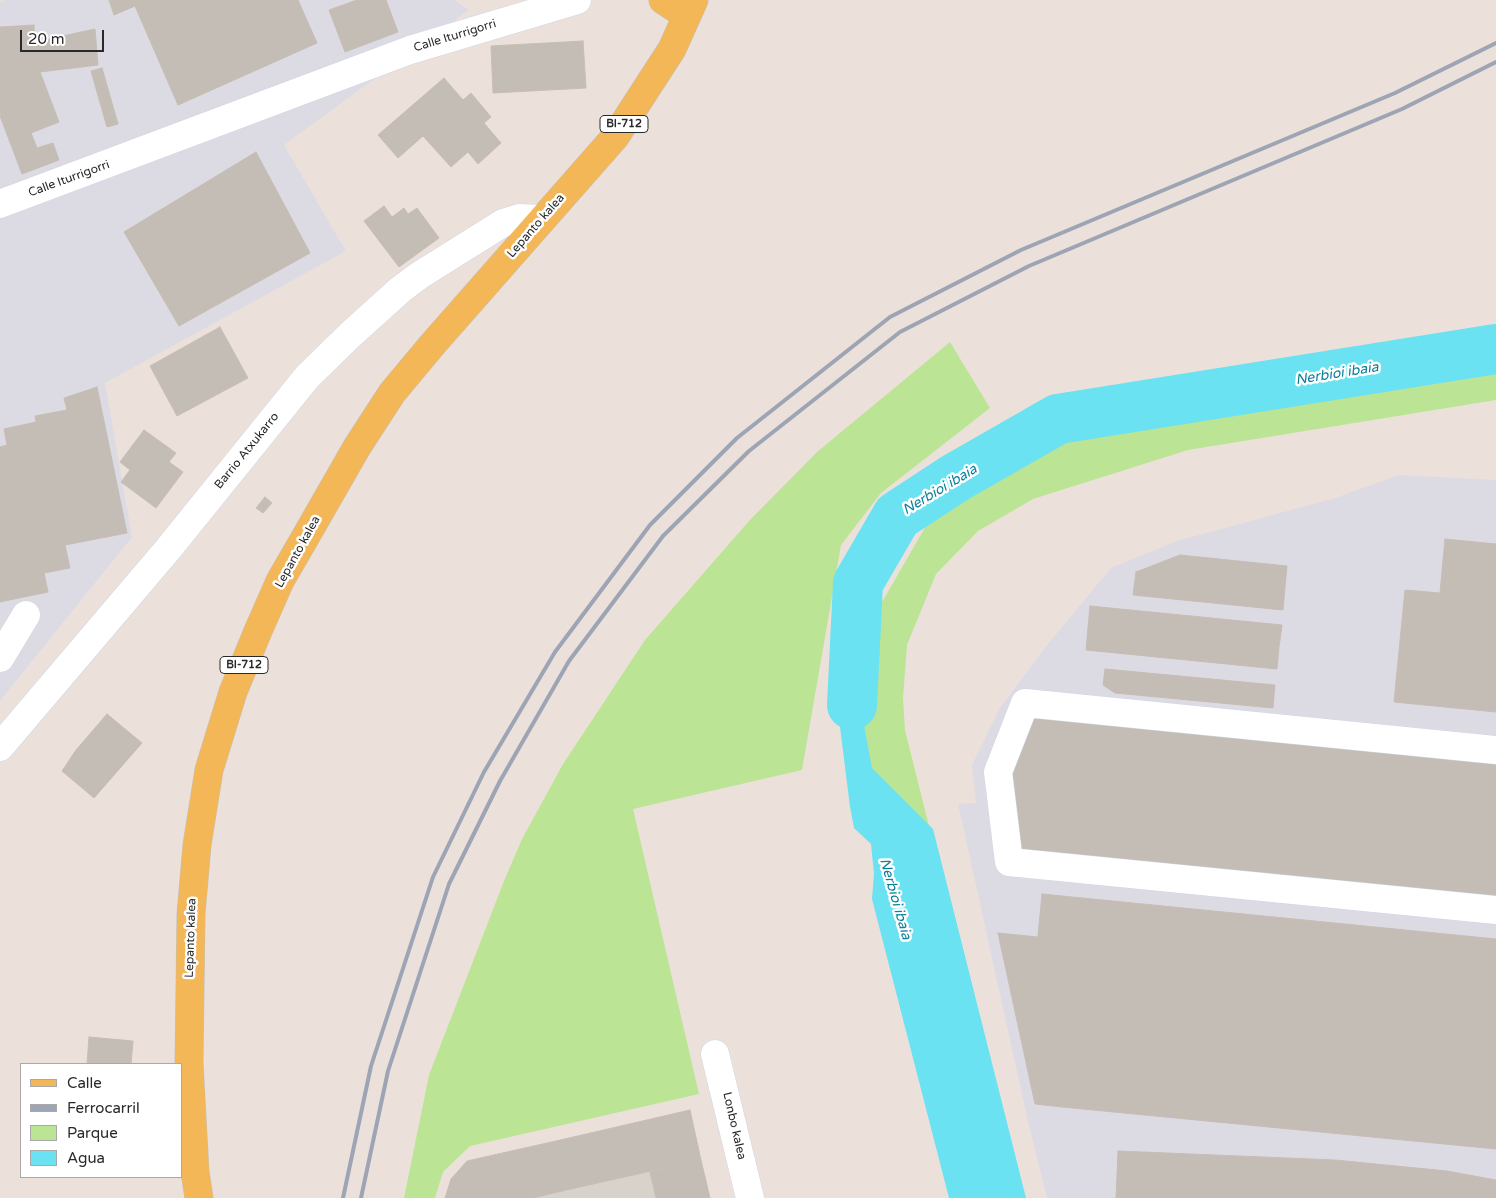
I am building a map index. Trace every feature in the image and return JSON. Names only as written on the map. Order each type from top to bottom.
[{"type":"main road","points":[[663,0],[690,8]]},
{"type":"main road","name":"Lepanto kalea","points":[[195,1195],[189,1063],[191,914],[197,845],[209,770],[233,692],[280,581],[357,447],[392,393],[432,344],[615,137],[672,49],[690,8]]},
{"type":"street","name":"Calle Iturrigorri","points":[[0,204],[410,50],[577,0]]},
{"type":"street","name":"Barrio Atxukarro","points":[[0,747],[169,548],[307,377],[350,335],[407,284],[503,223],[519,218],[542,219]]},
{"type":"street","points":[[0,658],[26,615]]},
{"type":"street","points":[[1496,750],[1024,703],[998,772],[1008,862],[1496,910]]},
{"type":"street","name":"Lonbo kalea","points":[[715,1054],[750,1198]]},
{"type":"shaded area","points":[[5,0],[455,0],[469,10],[284,145],[346,251],[105,383],[132,537],[0,701],[0,3]]},
{"type":"shaded area","points":[[1399,475],[1496,480],[1496,1198],[1047,1198],[1027,1117],[958,804],[976,803],[972,765],[1000,708],[1043,650],[1111,568],[1177,541],[1335,498]]},
{"type":"shaded area","points":[[650,1172],[656,1198],[533,1198]]},
{"type":"green space","points":[[950,342],[990,408],[881,493],[841,545],[802,770],[633,809],[699,1094],[470,1146],[443,1172],[435,1198],[404,1198],[429,1075],[522,839],[563,764],[645,640],[749,521],[817,452]]},
{"type":"green space","points":[[1496,351],[1496,400],[1188,450],[1033,499],[978,531],[936,574],[907,645],[903,698],[905,730],[965,970],[859,779],[874,616],[942,498],[1081,427]]},
{"type":"water","points":[[843,629],[869,644],[863,720],[872,768],[933,829],[1026,1198],[949,1198],[872,899],[874,874],[871,844],[854,828],[850,807],[839,719]]},
{"type":"building","points":[[109,0],[298,0],[317,43],[178,105],[135,6],[114,15]]},
{"type":"building","points":[[357,0],[386,0],[398,32],[345,52],[329,10]]},
{"type":"building","points":[[34,25],[35,42],[95,29],[98,65],[40,72],[59,122],[31,133],[37,148],[53,143],[59,160],[22,174],[0,116],[0,27]]},
{"type":"building","points":[[583,41],[586,88],[493,93],[491,46]]},
{"type":"building","points":[[102,68],[118,124],[107,127],[91,71]]},
{"type":"building","points":[[444,78],[463,100],[471,93],[491,117],[484,123],[501,143],[478,164],[468,152],[451,167],[423,136],[398,158],[378,135]]},
{"type":"building","points":[[256,152],[310,253],[179,326],[124,232]]},
{"type":"building","points":[[384,206],[392,217],[404,208],[408,214],[417,208],[439,238],[399,267],[364,221]]},
{"type":"building","points":[[220,327],[248,378],[177,416],[150,366]]},
{"type":"building","points":[[97,387],[127,533],[65,545],[70,568],[44,573],[48,592],[0,602],[0,447],[7,445],[4,429],[36,422],[35,416],[67,410],[64,398]]},
{"type":"building","points":[[144,430],[176,453],[169,462],[183,472],[156,508],[121,482],[130,470],[120,462]]},
{"type":"building","points":[[265,497],[272,503],[263,513],[256,508]]},
{"type":"building","points":[[1445,539],[1496,544],[1496,712],[1394,702],[1405,590],[1440,593]]},
{"type":"building","points":[[1180,555],[1287,566],[1285,587],[1136,572]]},
{"type":"building","points":[[1136,572],[1285,587],[1283,610],[1133,595]]},
{"type":"building","points":[[1090,606],[1282,625],[1279,647],[1088,628]]},
{"type":"building","points":[[1088,628],[1279,647],[1277,669],[1086,650]]},
{"type":"building","points":[[1105,669],[1275,685],[1273,708],[1115,693],[1103,685]]},
{"type":"building","points":[[107,714],[142,743],[94,798],[62,771],[76,750]]},
{"type":"building","points":[[1033,717],[1496,762],[1496,897],[1020,850],[1011,774]]},
{"type":"building","points":[[1042,894],[1496,939],[1496,1149],[1062,1107],[1070,1034],[1050,1032],[1057,969],[1035,967]]},
{"type":"building","points":[[998,933],[1038,937],[1035,967],[1057,969],[1050,1032],[1070,1034],[1062,1107],[1035,1104]]},
{"type":"building","points":[[89,1037],[133,1041],[131,1063],[87,1063]]},
{"type":"building","points":[[690,1110],[701,1160],[567,1190],[556,1141]]},
{"type":"building","points":[[556,1141],[567,1190],[533,1198],[445,1198],[451,1179],[467,1161]]},
{"type":"building","points":[[1118,1151],[1335,1160],[1447,1171],[1496,1180],[1496,1198],[1116,1198]]},
{"type":"building","points":[[701,1160],[710,1198],[656,1198],[650,1172]]},
{"type":"waterway","name":"Nerbioi ibaia","points":[[852,705],[858,583],[897,516],[955,478],[1058,419],[1496,349]]},
{"type":"railway","points":[[343,1198],[371,1066],[433,877],[484,772],[555,652],[650,525],[737,438],[890,317],[1021,250],[1395,93],[1496,43]]},
{"type":"railway","points":[[361,1198],[388,1071],[449,884],[500,781],[569,661],[663,536],[749,451],[900,332],[1029,266],[1402,109],[1496,62]]}]
